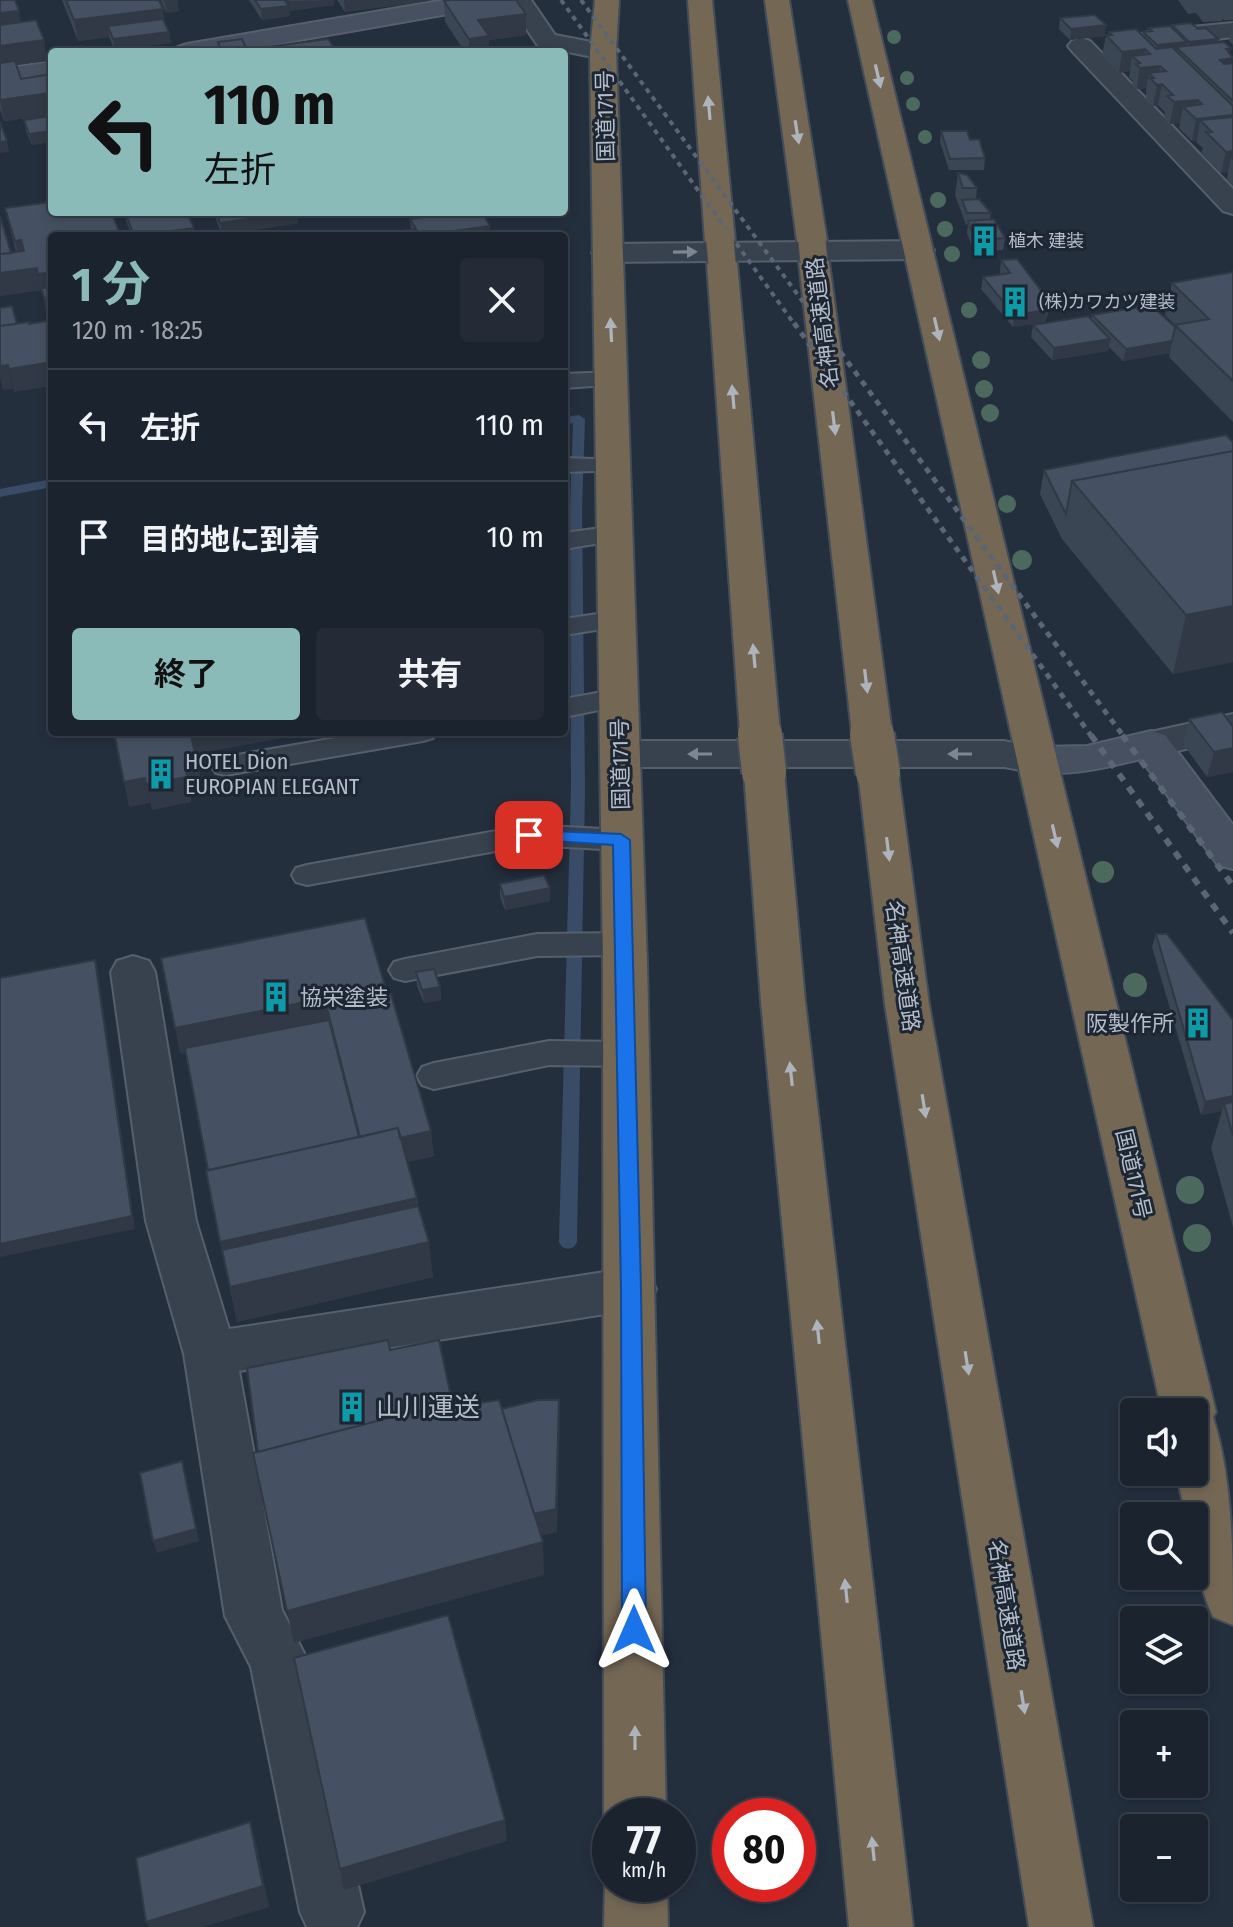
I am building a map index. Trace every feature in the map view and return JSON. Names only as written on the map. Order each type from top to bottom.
[{"type":"highway","name":"国道171号","points":[[607,0],[603,51],[613,379],[584,465],[584,704],[621,754],[590,839],[625,944],[607,1054],[631,1289],[635,1798]]},
{"type":"highway","points":[[700,0],[785,1017],[881,1927]]},
{"type":"highway","name":"名神高速道路","points":[[777,0],[813,251],[907,1004],[1061,1927]]},
{"type":"highway","name":"国道171号","points":[[860,0],[1186,1398]]},
{"type":"highway","points":[[1207,1486],[1233,1599]]},
{"type":"highway","points":[[636,1902],[636,1927]]},
{"type":"main road","points":[[210,48],[488,0]]},
{"type":"main road","points":[[0,77],[48,71]]},
{"type":"main road","points":[[1037,760],[1087,759],[1151,744],[1233,855]]},
{"type":"street","points":[[519,0],[547,41],[603,51]]},
{"type":"street","points":[[1233,30],[1081,46],[1233,205]]},
{"type":"street","points":[[1199,34],[1222,53]]},
{"type":"street","points":[[607,253],[919,250]]},
{"type":"street","points":[[1151,744],[1233,726]]},
{"type":"street","points":[[621,754],[1004,754],[1037,760]]},
{"type":"street","points":[[133,972],[171,1221],[210,1354],[254,1616],[279,1661],[332,1912]]},
{"type":"street","points":[[210,1354],[631,1289]]},
{"type":"lane","points":[[568,381],[613,379]]},
{"type":"lane","points":[[226,766],[400,736]]},
{"type":"lane","points":[[307,875],[529,835],[590,839]]},
{"type":"lane","points":[[405,970],[537,945],[625,944]]},
{"type":"lane","points":[[434,1076],[549,1053],[607,1054]]},
{"type":"building","points":[[0,0],[15,0],[19,11],[0,13]]},
{"type":"building","points":[[66,0],[159,0],[163,9],[74,20]]},
{"type":"building","points":[[255,0],[289,0],[285,1],[289,6],[261,9]]},
{"type":"building","points":[[516,0],[526,14],[478,20],[489,36],[469,39],[444,1]]},
{"type":"building","points":[[1095,15],[1106,25],[1071,29],[1060,18]]},
{"type":"building","points":[[163,19],[169,32],[113,39],[108,26]]},
{"type":"building","points":[[36,20],[44,40],[0,46],[0,25]]},
{"type":"building","points":[[1191,23],[1198,29],[1206,28],[1218,39],[1189,42],[1172,25]]},
{"type":"building","points":[[1170,26],[1187,42],[1157,45],[1143,32],[1152,31],[1148,28]]},
{"type":"building","points":[[1136,29],[1156,49],[1172,47],[1233,106],[1233,115],[1196,119],[1183,107],[1202,104],[1198,100],[1174,102],[1167,96],[1173,95],[1162,84],[1157,85],[1150,78],[1154,78],[1149,73],[1166,71],[1160,66],[1140,68],[1136,64],[1140,63],[1132,56],[1150,54],[1145,49],[1122,52],[1106,35]]},
{"type":"building","points":[[242,39],[246,48],[220,48],[218,42]]},
{"type":"building","points":[[328,39],[334,48],[268,48]]},
{"type":"building","points":[[1224,42],[1231,48],[1226,49],[1233,58],[1220,60],[1224,64],[1233,63],[1233,101],[1176,47]]},
{"type":"building","points":[[15,61],[21,79],[48,75],[48,93],[0,100],[0,63]]},
{"type":"building","points":[[48,116],[48,132],[29,134],[24,120]]},
{"type":"building","points":[[1233,117],[1233,151],[1226,152],[1206,132],[1212,132],[1200,120]]},
{"type":"building","points":[[0,122],[7,141],[0,142]]},
{"type":"building","points":[[941,131],[967,131],[970,140],[979,139],[985,158],[950,159]]},
{"type":"building","points":[[958,173],[967,175],[977,188],[963,188]]},
{"type":"building","points":[[979,199],[991,213],[967,213],[962,200]]},
{"type":"building","points":[[48,203],[48,216],[113,216],[119,232],[48,232],[48,273],[38,274],[37,268],[0,273],[0,254],[24,251],[21,240],[15,241],[5,208]]},
{"type":"building","points":[[0,216],[11,253],[0,254]]},
{"type":"building","points":[[126,216],[189,216],[194,228],[164,232],[132,232]]},
{"type":"building","points":[[217,216],[268,216],[220,223]]},
{"type":"building","points":[[484,216],[490,226],[448,232],[408,232],[416,229],[410,219]]},
{"type":"building","points":[[994,219],[1005,238],[975,240],[968,221]]},
{"type":"building","name":"(株)カワカツ建装","points":[[1017,259],[1049,301],[1041,302],[1047,310],[1014,315],[983,277],[1010,273],[1001,260]]},
{"type":"building","points":[[1233,272],[1233,381],[1175,325],[1209,319],[1172,283]]},
{"type":"building","points":[[48,287],[48,303],[46,303],[41,288]]},
{"type":"building","points":[[1151,305],[1175,327],[1172,341],[1126,349],[1092,315]]},
{"type":"building","points":[[12,306],[17,324],[0,326],[0,308]]},
{"type":"building","points":[[1088,316],[1110,339],[1054,348],[1033,325]]},
{"type":"building","points":[[48,321],[48,363],[9,369],[8,365],[0,366],[0,326]]},
{"type":"building","points":[[1226,435],[1233,442],[1233,451],[1072,481],[1066,514],[1044,470]]},
{"type":"building","points":[[1233,451],[1233,606],[1186,615],[1072,481]]},
{"type":"building","points":[[1222,712],[1233,727],[1233,748],[1214,752],[1189,719]]},
{"type":"building","points":[[115,736],[191,736],[199,769],[186,771],[187,777],[146,784],[145,778],[124,782]]},
{"type":"building","points":[[544,875],[550,888],[504,897],[500,884]]},
{"type":"building","name":"協栄塗装","points":[[365,918],[385,986],[175,1028],[161,958]]},
{"type":"building","name":"阪製作所","points":[[1156,934],[1167,934],[1233,1020],[1233,1096],[1205,1102]]},
{"type":"building","points":[[95,960],[132,1216],[0,1244],[0,978]]},
{"type":"building","points":[[434,969],[440,987],[422,990],[416,972]]},
{"type":"building","points":[[391,994],[431,1131],[400,1138],[398,1128],[360,1137],[327,1008]]},
{"type":"building","points":[[329,1020],[359,1137],[208,1170],[185,1048]]},
{"type":"building","points":[[1233,1102],[1233,1135],[1224,1104]]},
{"type":"building","points":[[398,1128],[417,1198],[220,1242],[206,1171]]},
{"type":"building","points":[[418,1206],[429,1242],[230,1287],[222,1250]]},
{"type":"building","name":"山川運送","points":[[388,1340],[390,1350],[439,1340],[453,1407],[408,1413],[258,1452],[247,1368]]},
{"type":"building","points":[[499,1400],[543,1542],[287,1611],[253,1453],[408,1413]]},
{"type":"building","points":[[538,1400],[559,1400],[556,1509],[534,1514],[502,1409]]},
{"type":"building","points":[[182,1461],[196,1529],[153,1541],[140,1473]]},
{"type":"building","points":[[448,1615],[505,1820],[340,1869],[294,1658]]},
{"type":"building","points":[[250,1822],[263,1886],[146,1922],[136,1858]]},
{"type":"waterway","points":[[568,420],[579,419],[576,509],[578,788],[568,1242]]},
{"type":"waterway","points":[[0,493],[48,484]]},
{"type":"railway","points":[[561,0],[795,325]]},
{"type":"railway","points":[[581,0],[820,325]]},
{"type":"railway","points":[[794,323],[1092,737]]},
{"type":"railway","points":[[819,323],[1124,737]]},
{"type":"railway","points":[[1091,735],[1233,933]]},
{"type":"railway","points":[[1122,735],[1233,886]]},
{"type":"place","name":"植木 建装","points":[[984,241]]},
{"type":"place","name":"(株)カワカツ建装","points":[[1015,302]]},
{"type":"place","name":"HOTEL Dion EUROPIAN ELEGANT","points":[[161,774]]},
{"type":"place","name":"協栄塗装","points":[[276,997]]},
{"type":"place","name":"阪製作所","points":[[1198,1023]]},
{"type":"place","name":"山川運送","points":[[352,1407]]},
{"type":"route","points":[[529,835],[621,840],[631,1289],[634,1630]]}]
